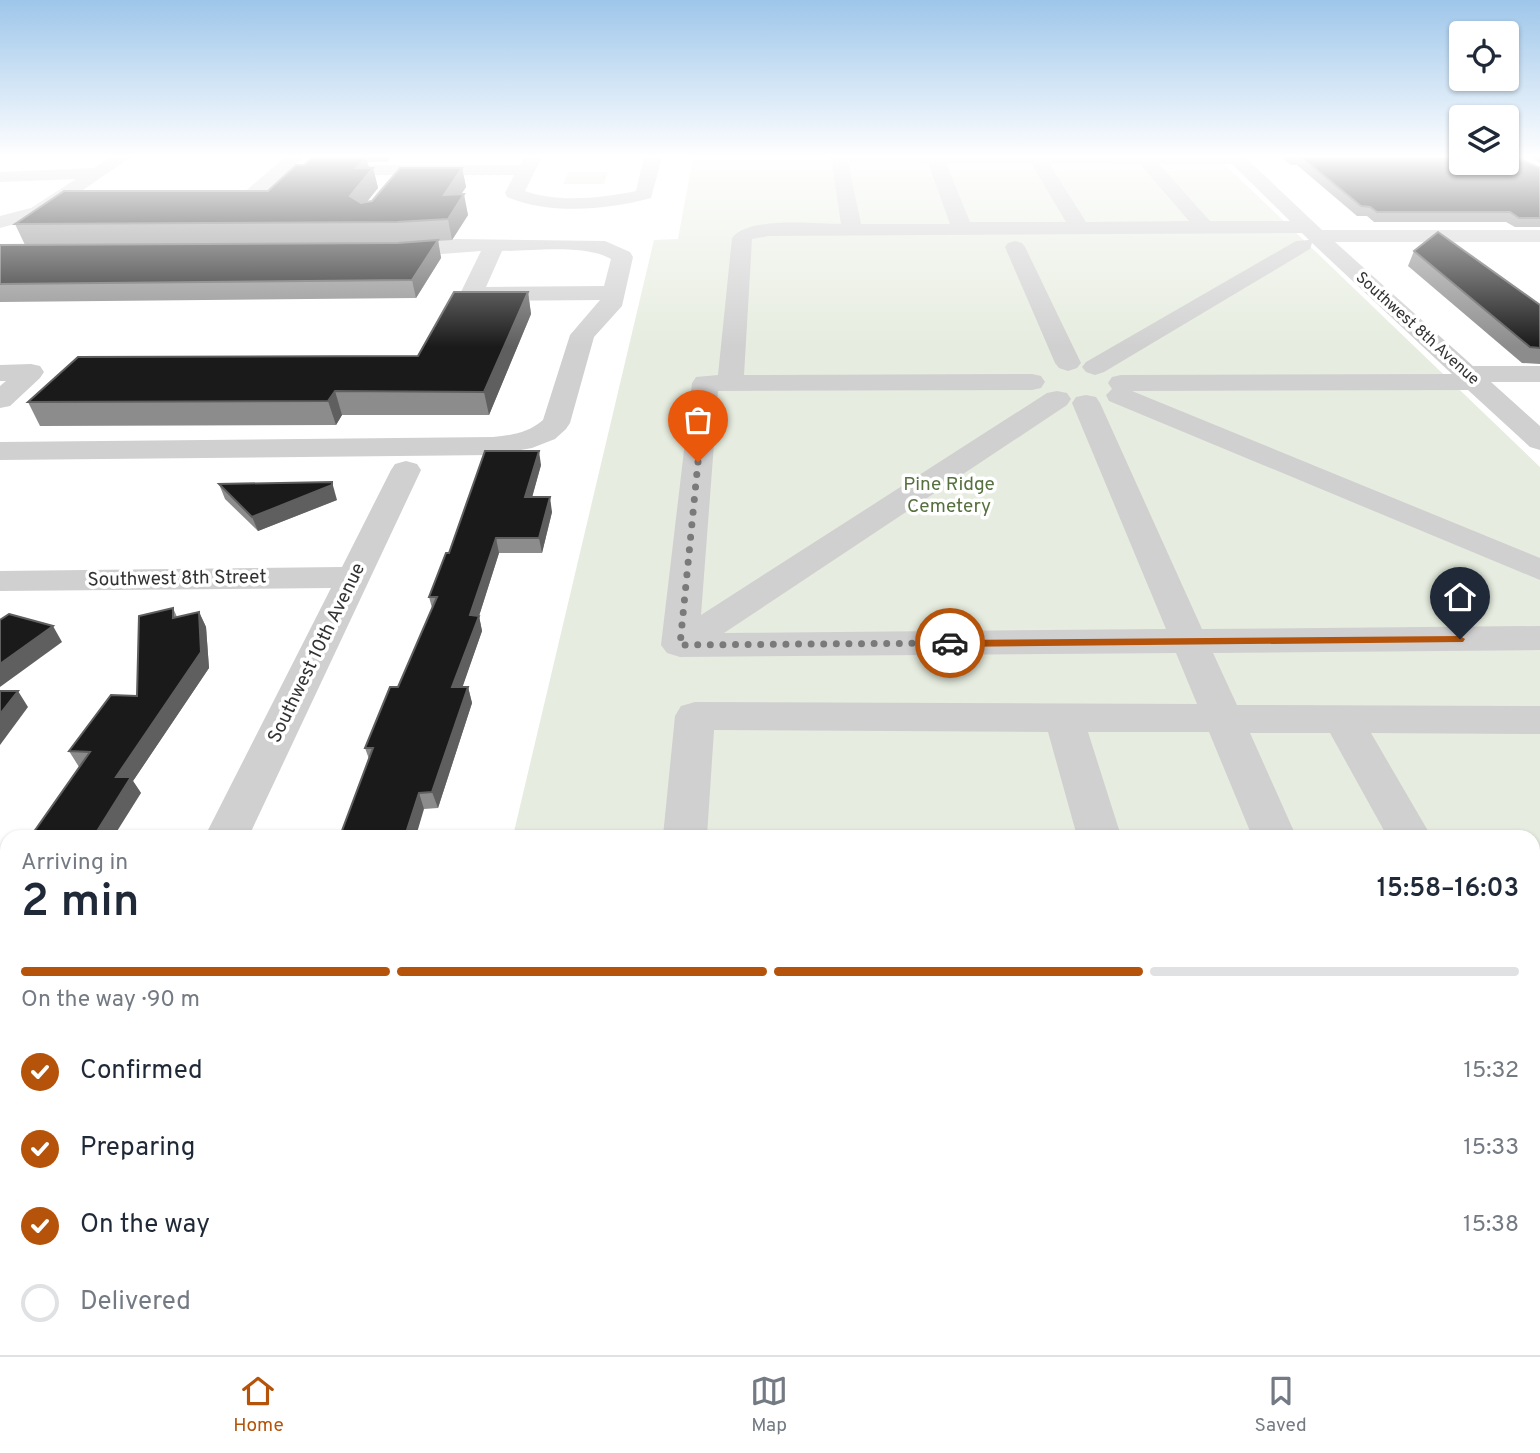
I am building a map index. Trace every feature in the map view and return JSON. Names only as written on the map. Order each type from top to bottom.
[{"type":"street","points":[[850,220],[852,230]]},
{"type":"street","points":[[960,220],[963,229],[982,245],[1015,247],[1315,238],[1540,236]]},
{"type":"street","points":[[1075,220],[1080,228]]},
{"type":"street","points":[[1199,220],[1205,227]]},
{"type":"street","name":"Southwest 8th Avenue","points":[[1297,220],[1539,438]]},
{"type":"street","points":[[730,383],[742,238],[756,230],[1205,227],[1315,238]]},
{"type":"street","points":[[1095,367],[1315,238]]},
{"type":"street","points":[[0,452],[436,449],[522,442],[545,433],[556,423],[582,335],[604,316],[610,306],[622,257],[605,247],[456,245],[402,252],[360,252]]},
{"type":"street","points":[[494,245],[471,294],[613,293]]},
{"type":"street","points":[[1015,247],[1068,363]]},
{"type":"street","points":[[680,645],[1083,393],[1107,371],[1068,363],[1055,364],[1036,371],[1083,393],[1540,570]]},
{"type":"street","points":[[0,373],[31,372],[0,400]]},
{"type":"street","points":[[680,645],[705,383],[1083,393],[1540,374]]},
{"type":"street","points":[[1083,393],[1271,830]]},
{"type":"street","name":"Southwest 10th Avenue","points":[[229,830],[406,470]]},
{"type":"street","name":"Southwest 8th Street","points":[[0,580],[355,577]]},
{"type":"street","points":[[680,645],[1540,639]]},
{"type":"street","points":[[686,830],[695,716],[1540,720]]},
{"type":"street","points":[[1064,718],[1097,830]]},
{"type":"street","points":[[1342,719],[1406,830]]},
{"type":"green space","name":"Pine Ridge Cemetery","points":[[681,220],[1283,220],[1540,467],[1540,830],[514,830],[654,240],[678,239]]},
{"type":"building","points":[[21,220],[427,220],[397,222],[15,224]]},
{"type":"building","points":[[1438,232],[1540,305],[1540,348],[1530,347],[1414,251]]},
{"type":"building","points":[[438,240],[412,280],[0,284],[0,245],[398,243]]},
{"type":"building","points":[[454,292],[528,292],[484,392],[335,391],[328,401],[28,402],[78,357],[418,356]]},
{"type":"building","points":[[485,451],[539,451],[525,497],[550,497],[539,538],[496,538],[470,615],[479,616],[452,687],[468,687],[432,792],[419,793],[407,830],[342,830],[373,748],[365,748],[390,687],[398,687],[437,597],[429,597],[446,553],[449,553]]},
{"type":"building","points":[[332,482],[332,485],[252,517],[219,484]]},
{"type":"building","points":[[173,608],[173,618],[199,612],[201,652],[116,777],[131,777],[98,830],[35,830],[90,752],[69,751],[111,695],[137,696],[139,616]]},
{"type":"building","points":[[9,614],[53,626],[0,664],[0,620]]},
{"type":"building","points":[[0,691],[18,691],[0,714]]},
{"type":"way so far","points":[[698,462],[680,645],[950,643]]},
{"type":"route","points":[[950,643],[1460,639]]}]
